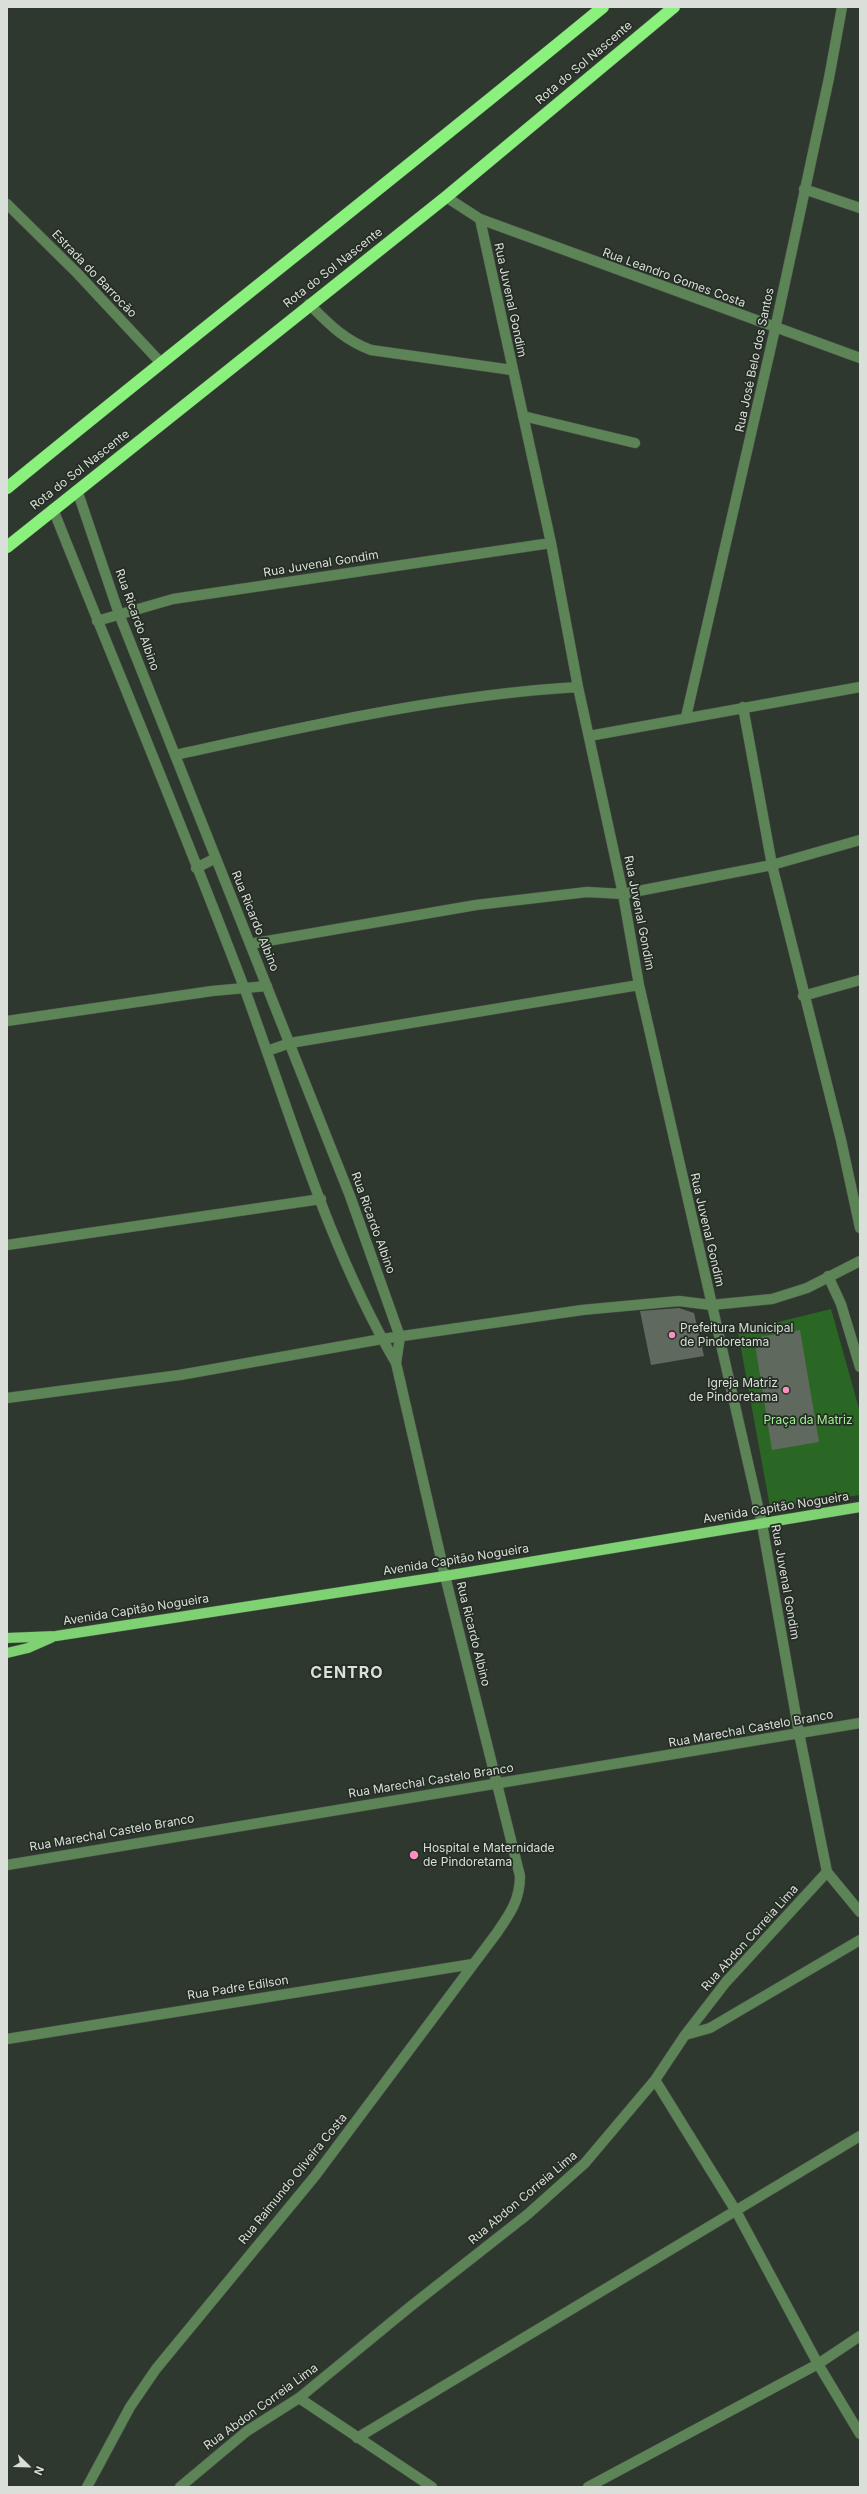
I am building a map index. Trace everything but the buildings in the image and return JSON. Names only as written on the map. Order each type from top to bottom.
[{"type":"highway","points":[[7,488],[161,363],[422,156],[604,7]]},
{"type":"highway","name":"Rota do Sol Nascente","points":[[7,547],[309,304],[446,197],[674,7]]},
{"type":"main road","name":"Avenida Capitão Nogueira","points":[[7,1638],[56,1636],[445,1576],[860,1507]]},
{"type":"main road","name":"Avenida Capitão Nogueira","points":[[7,1653],[28,1648],[56,1636]]},
{"type":"street","name":"Rua José Belo dos Santos","points":[[686,717],[775,329],[829,78],[842,7]]},
{"type":"street","points":[[804,189],[860,208]]},
{"type":"street","points":[[446,197],[480,219]]},
{"type":"street","name":"Estrada do Barrocão","points":[[7,204],[77,273],[161,363]]},
{"type":"street","name":"Rua Leandro Gomes Costa","points":[[480,219],[775,329],[860,358]]},
{"type":"street","name":"Rua Juvenal Gondim","points":[[480,219],[551,543],[578,687],[590,736],[623,894],[639,985],[762,1524],[799,1733],[827,1872],[860,1912]]},
{"type":"street","points":[[309,304],[336,332],[356,344],[371,350],[512,370]]},
{"type":"street","points":[[523,416],[635,443]]},
{"type":"street","name":"Rua Ricardo Albino","points":[[78,490],[119,614],[350,1196],[400,1336],[396,1363]]},
{"type":"street","name":"Rua Ricardo Albino","points":[[53,509],[244,989],[344,1259],[382,1339],[396,1363],[445,1576],[515,1851],[520,1888]]},
{"type":"street","name":"Rua Juvenal Gondim","points":[[97,621],[173,599],[551,543]]},
{"type":"street","points":[[175,755],[416,706],[578,687]]},
{"type":"street","points":[[590,736],[686,717],[860,687]]},
{"type":"street","points":[[743,707],[772,865],[803,996],[841,1140],[860,1228]]},
{"type":"street","points":[[250,944],[476,905],[587,892],[623,894],[772,865],[860,840]]},
{"type":"street","points":[[196,868],[216,858]]},
{"type":"street","points":[[803,996],[860,980]]},
{"type":"street","points":[[266,1051],[290,1044],[639,985]]},
{"type":"street","points":[[7,1021],[212,991],[267,986]]},
{"type":"street","points":[[7,1245],[321,1199]]},
{"type":"street","points":[[7,1398],[188,1374],[400,1336],[582,1310],[678,1301],[711,1305],[772,1299],[807,1288],[860,1261]]},
{"type":"street","points":[[828,1276],[841,1304],[860,1367]]},
{"type":"street","name":"Rua Marechal Castelo Branco","points":[[7,1865],[497,1783],[634,1762],[860,1723]]},
{"type":"street","name":"Rua Abdon Correia Lima","points":[[180,2487],[247,2431],[299,2398],[556,2189],[585,2163],[655,2080],[685,2035],[726,1982],[827,1872]]},
{"type":"street","name":"Rua Raimundo Oliveira Costa","points":[[87,2487],[130,2407],[156,2369],[315,2176],[516,1905],[520,1888]]},
{"type":"street","points":[[685,2035],[710,2028],[860,1940]]},
{"type":"street","name":"Rua Padre Edilson","points":[[7,2039],[473,1964]]},
{"type":"street","points":[[655,2080],[736,2211],[818,2364],[860,2434]]},
{"type":"street","points":[[357,2438],[860,2136]]},
{"type":"street","points":[[588,2487],[818,2364],[860,2336]]},
{"type":"street","points":[[299,2398],[432,2487]]},
{"type":"green space","name":"Praça da Matriz","points":[[831,1309],[860,1412],[860,1495],[770,1507],[738,1332]]},
{"type":"place","name":"Prefeitura Municipal de Pindoretama","points":[[672,1335]]},
{"type":"place","name":"Igreja Matriz de Pindoretama","points":[[786,1390]]},
{"type":"place","name":"Hospital e Maternidade de Pindoretama","points":[[414,1855]]},
{"type":"district","name":"CENTRO","points":[[347,1673]]}]
